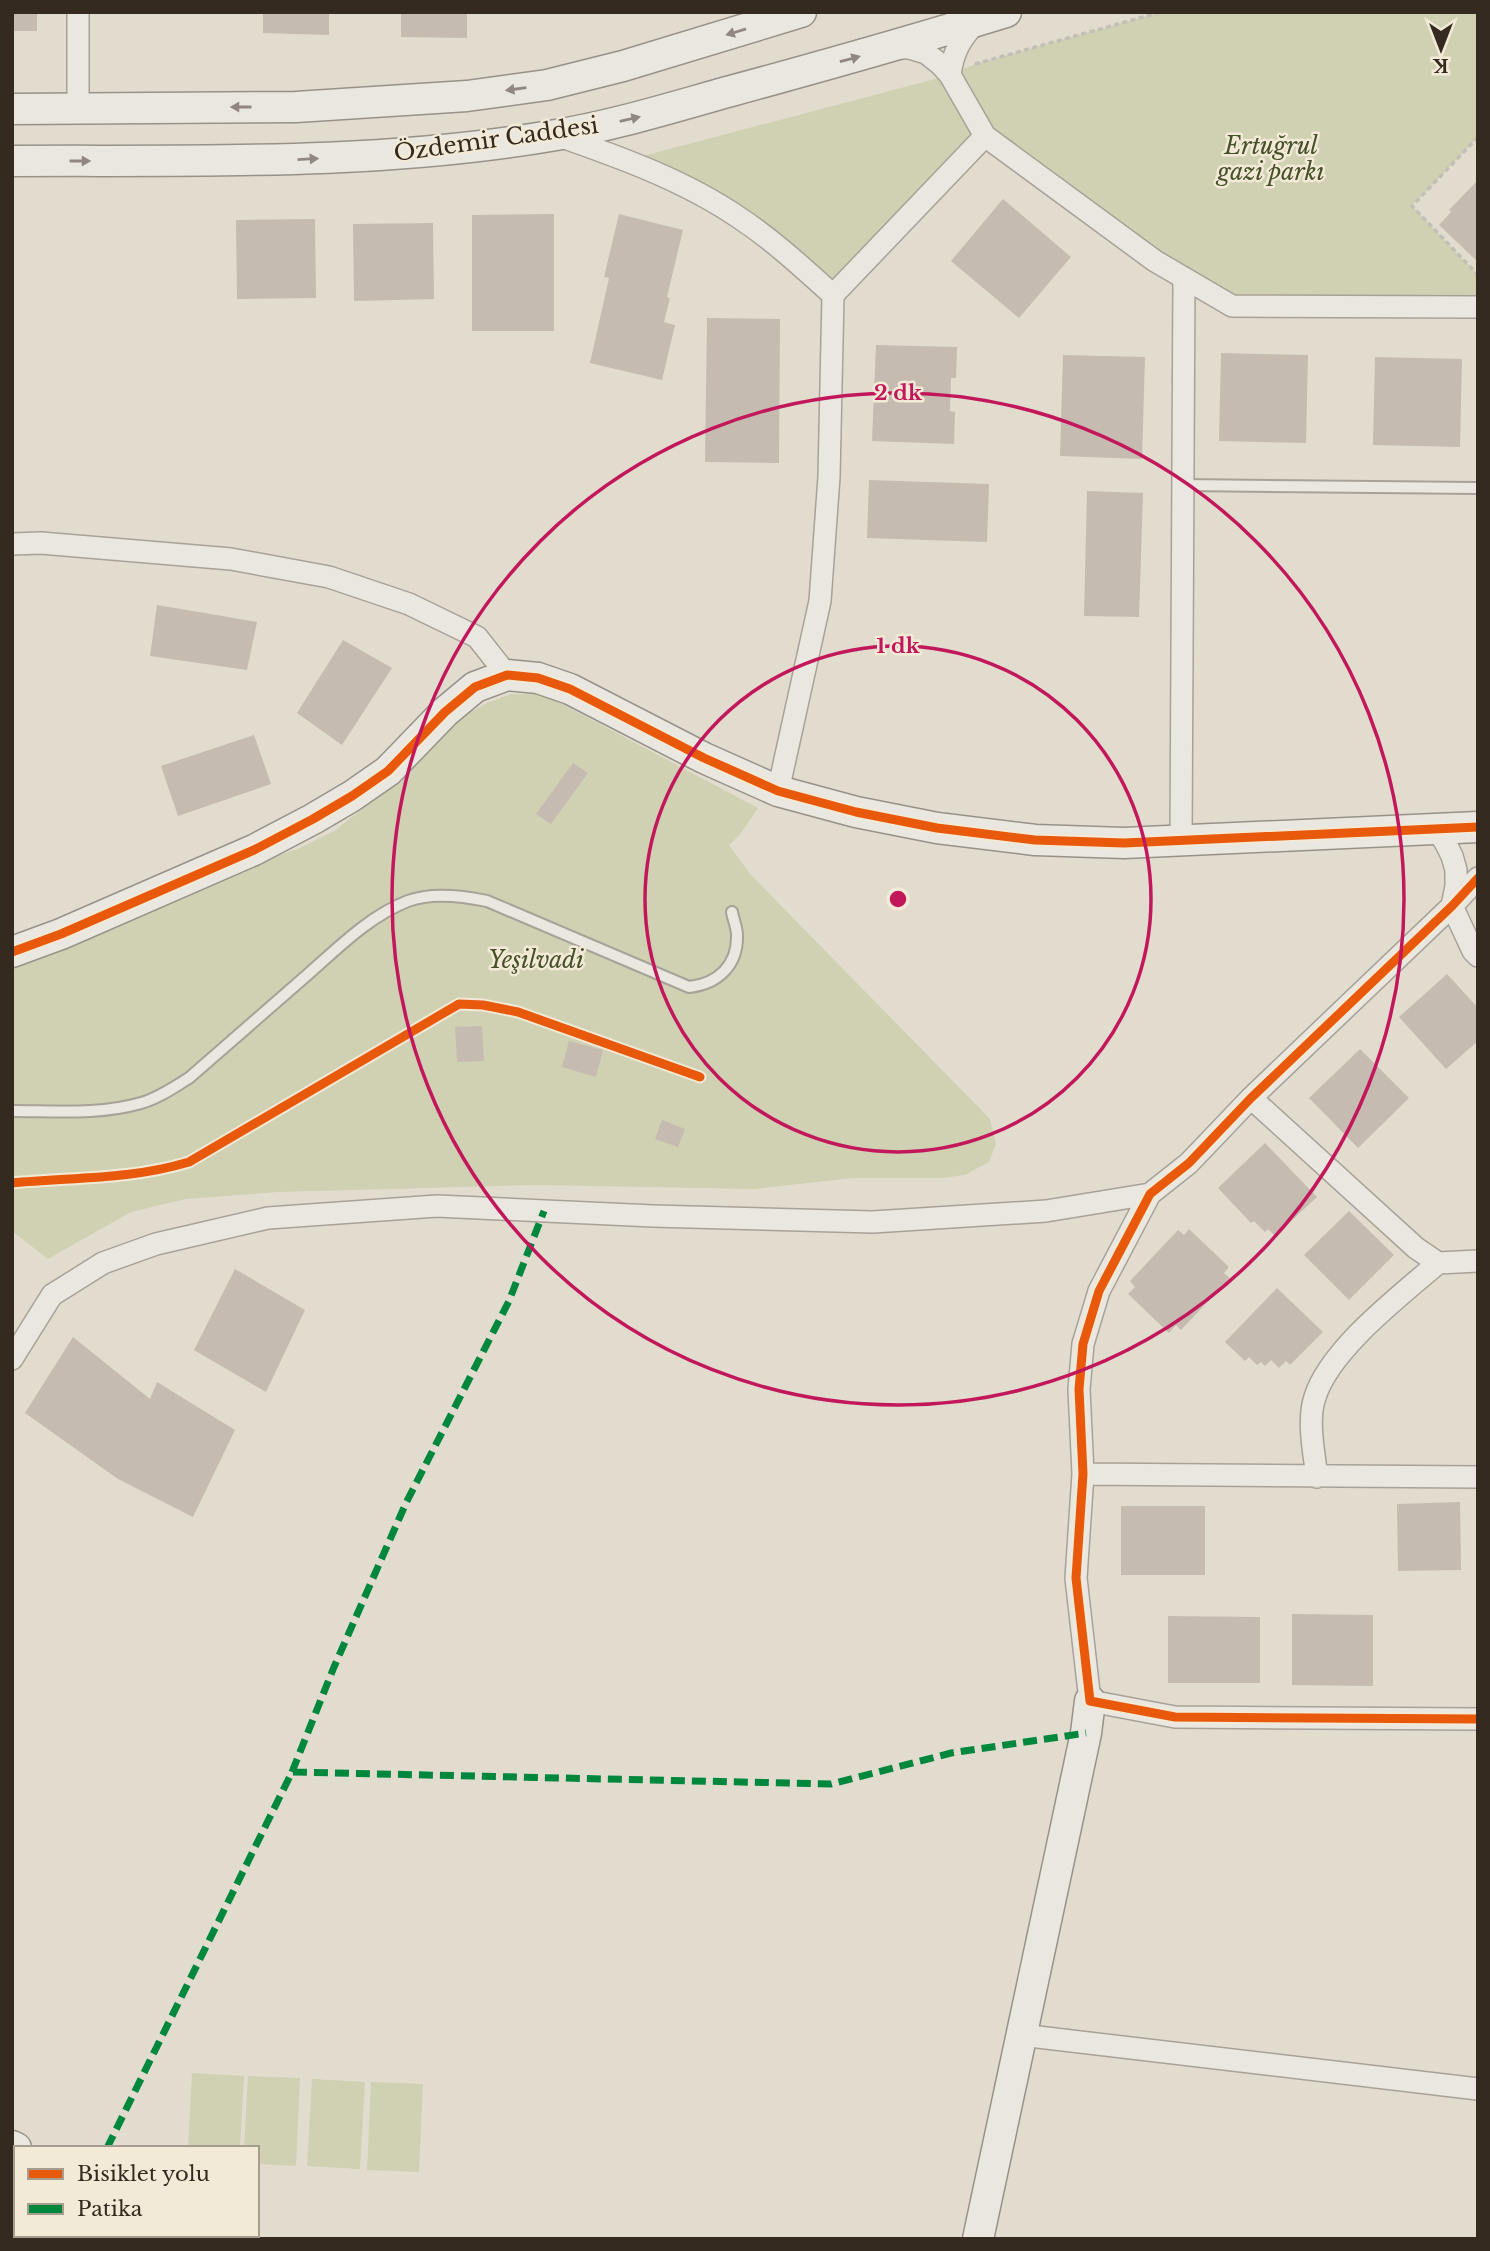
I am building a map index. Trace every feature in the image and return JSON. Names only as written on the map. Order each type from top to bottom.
[{"type":"street","points":[[78,12],[78,108]]},
{"type":"street","name":"Özdemir Caddesi","points":[[12,109],[296,107],[467,96],[560,82],[623,66],[802,12]]},
{"type":"street","name":"Özdemir Caddesi","points":[[12,161],[300,160],[463,148],[558,135],[638,117],[1006,12]]},
{"type":"street","points":[[950,75],[957,46],[966,32],[978,21]]},
{"type":"street","points":[[890,47],[909,47],[926,53],[950,75],[985,136],[1155,261],[1232,306],[1478,307]]},
{"type":"street","points":[[558,135],[628,160],[687,187],[740,218],[782,248],[832,295]]},
{"type":"street","points":[[778,791],[820,601],[829,477],[832,295],[985,136]]},
{"type":"street","points":[[1181,840],[1184,278]]},
{"type":"street","points":[[12,544],[41,543],[231,559],[329,577],[409,604],[477,637],[507,675]]},
{"type":"street","points":[[12,951],[61,933],[254,850],[313,819],[388,771],[445,712],[475,687],[507,675],[538,678],[570,689],[704,758],[778,791],[856,812],[961,831],[1035,840],[1124,843],[1478,827]]},
{"type":"street","points":[[1436,829],[1445,842],[1456,870],[1452,906],[1473,951],[1478,956]]},
{"type":"street","points":[[978,2239],[1086,1733],[1090,1701],[1076,1578],[1083,1474],[1079,1389],[1083,1343],[1099,1291],[1150,1194],[1189,1163],[1251,1098],[1478,878]]},
{"type":"street","points":[[1251,1098],[1416,1248],[1438,1263],[1478,1261]]},
{"type":"street","points":[[12,1359],[52,1295],[103,1262],[156,1244],[268,1218],[437,1206],[873,1222],[1046,1211],[1150,1194]]},
{"type":"street","points":[[1317,1477],[1312,1435],[1315,1398],[1328,1371],[1354,1339],[1438,1263]]},
{"type":"street","points":[[1083,1474],[1478,1478]]},
{"type":"street","points":[[1090,1701],[1175,1717],[1478,1719]]},
{"type":"street","points":[[1021,2035],[1478,2090]]},
{"type":"lane","points":[[1182,485],[1478,488]]},
{"type":"lane","points":[[12,1111],[119,1108],[163,1094],[189,1078],[356,932],[387,911],[410,900],[465,897],[487,901],[689,987],[717,979],[729,967],[737,935],[732,912]]},
{"type":"path","points":[[950,75],[975,64],[1161,12]]},
{"type":"path","points":[[1478,137],[1412,206],[1478,275]]},
{"type":"green space","name":"Ertuğrul gazi parkı","points":[[1161,12],[1478,12],[1478,137],[1412,206],[1478,275],[1478,307],[1232,306],[985,136],[833,295],[782,249],[628,160],[950,75],[975,64]]},
{"type":"green space","name":"Yeşilvadi","points":[[511,694],[543,694],[758,808],[729,845],[751,875],[990,1119],[996,1144],[989,1162],[965,1175],[942,1178],[853,1178],[754,1189],[536,1185],[278,1192],[186,1199],[131,1212],[48,1259],[12,1231],[12,969],[179,898],[241,867],[298,849],[334,831],[396,783],[436,741],[469,713]]},
{"type":"green space","points":[[192,2073],[244,2076],[240,2146],[188,2146]]},
{"type":"green space","points":[[248,2076],[300,2078],[296,2166],[259,2164],[259,2146],[244,2146]]},
{"type":"green space","points":[[312,2079],[365,2082],[360,2169],[307,2166]]},
{"type":"green space","points":[[371,2082],[423,2084],[419,2172],[367,2170]]},
{"type":"building","points":[[12,12],[37,12],[37,31],[12,31]]},
{"type":"building","points":[[263,12],[329,12],[329,35],[263,33]]},
{"type":"building","points":[[401,12],[467,12],[467,38],[401,37]]},
{"type":"building","points":[[1478,180],[1478,262],[1439,225],[1451,212],[1449,210]]},
{"type":"building","points":[[1003,199],[1071,257],[1019,318],[951,261]]},
{"type":"building","points":[[554,214],[554,331],[472,331],[472,215]]},
{"type":"building","points":[[619,214],[683,230],[667,297],[670,298],[664,322],[675,325],[662,380],[590,363],[609,278],[604,277]]},
{"type":"building","points":[[315,219],[316,298],[237,299],[236,220]]},
{"type":"building","points":[[433,223],[434,299],[354,301],[353,224]]},
{"type":"building","points":[[707,318],[780,319],[779,463],[705,462]]},
{"type":"building","points":[[876,345],[957,347],[956,378],[951,378],[950,411],[955,412],[954,444],[872,441]]},
{"type":"building","points":[[1221,353],[1308,355],[1306,443],[1219,441]]},
{"type":"building","points":[[1063,355],[1145,357],[1142,459],[1060,456]]},
{"type":"building","points":[[1375,357],[1462,359],[1460,447],[1373,445]]},
{"type":"building","points":[[869,480],[989,484],[987,542],[867,538]]},
{"type":"building","points":[[1087,491],[1143,493],[1139,617],[1084,616]]},
{"type":"building","points":[[157,605],[257,622],[247,670],[150,656]]},
{"type":"building","points":[[343,640],[392,668],[342,745],[297,713]]},
{"type":"building","points":[[254,735],[271,784],[178,816],[161,766]]},
{"type":"building","points":[[573,763],[588,773],[551,824],[536,814]]},
{"type":"building","points":[[1447,974],[1478,1008],[1478,1041],[1446,1069],[1399,1017]]},
{"type":"building","points":[[482,1026],[484,1061],[457,1062],[455,1027]]},
{"type":"building","points":[[569,1041],[603,1050],[596,1077],[562,1067]]},
{"type":"building","points":[[1360,1049],[1409,1098],[1358,1148],[1309,1098]]},
{"type":"building","points":[[662,1120],[685,1129],[678,1147],[655,1139]]},
{"type":"building","points":[[1265,1143],[1317,1197],[1275,1236],[1268,1229],[1265,1232],[1254,1221],[1251,1223],[1218,1188]]},
{"type":"building","points":[[1349,1211],[1394,1255],[1349,1300],[1304,1255]]},
{"type":"building","points":[[1189,1229],[1229,1267],[1224,1273],[1230,1278],[1181,1330],[1176,1325],[1169,1333],[1128,1294],[1135,1287],[1130,1281],[1178,1230],[1184,1235]]},
{"type":"building","points":[[235,1269],[305,1310],[266,1392],[194,1350]]},
{"type":"building","points":[[1277,1288],[1323,1332],[1290,1365],[1286,1361],[1279,1368],[1271,1360],[1265,1366],[1261,1362],[1257,1365],[1249,1357],[1245,1361],[1225,1342]]},
{"type":"building","points":[[73,1337],[150,1399],[157,1382],[235,1430],[193,1517],[118,1479],[25,1413]]},
{"type":"building","points":[[1460,1502],[1461,1570],[1398,1571],[1397,1504]]},
{"type":"building","points":[[1121,1506],[1205,1506],[1205,1575],[1121,1575]]},
{"type":"building","points":[[1292,1614],[1373,1615],[1373,1686],[1292,1685]]},
{"type":"building","points":[[1168,1616],[1260,1617],[1260,1683],[1168,1683]]},
{"type":"marked path","points":[[292,1772],[334,1667],[406,1503],[509,1301],[544,1211]]},
{"type":"marked path","points":[[108,2146],[292,1772],[831,1784],[951,1753],[1086,1733]]},
{"type":"cycle path","points":[[12,952],[61,934],[254,850],[313,819],[388,771],[445,712],[475,687],[507,675],[538,678],[570,689],[704,758],[778,791],[856,812],[937,828],[1035,840],[1124,843],[1478,827]]},
{"type":"cycle path","points":[[1478,878],[1251,1098],[1189,1163],[1150,1194],[1099,1291],[1083,1344],[1079,1389],[1083,1474],[1076,1578],[1090,1701],[1175,1717],[1478,1719]]},
{"type":"cycle path","points":[[12,1183],[123,1175],[189,1162],[459,1004],[483,1005],[518,1012],[700,1077]]}]
